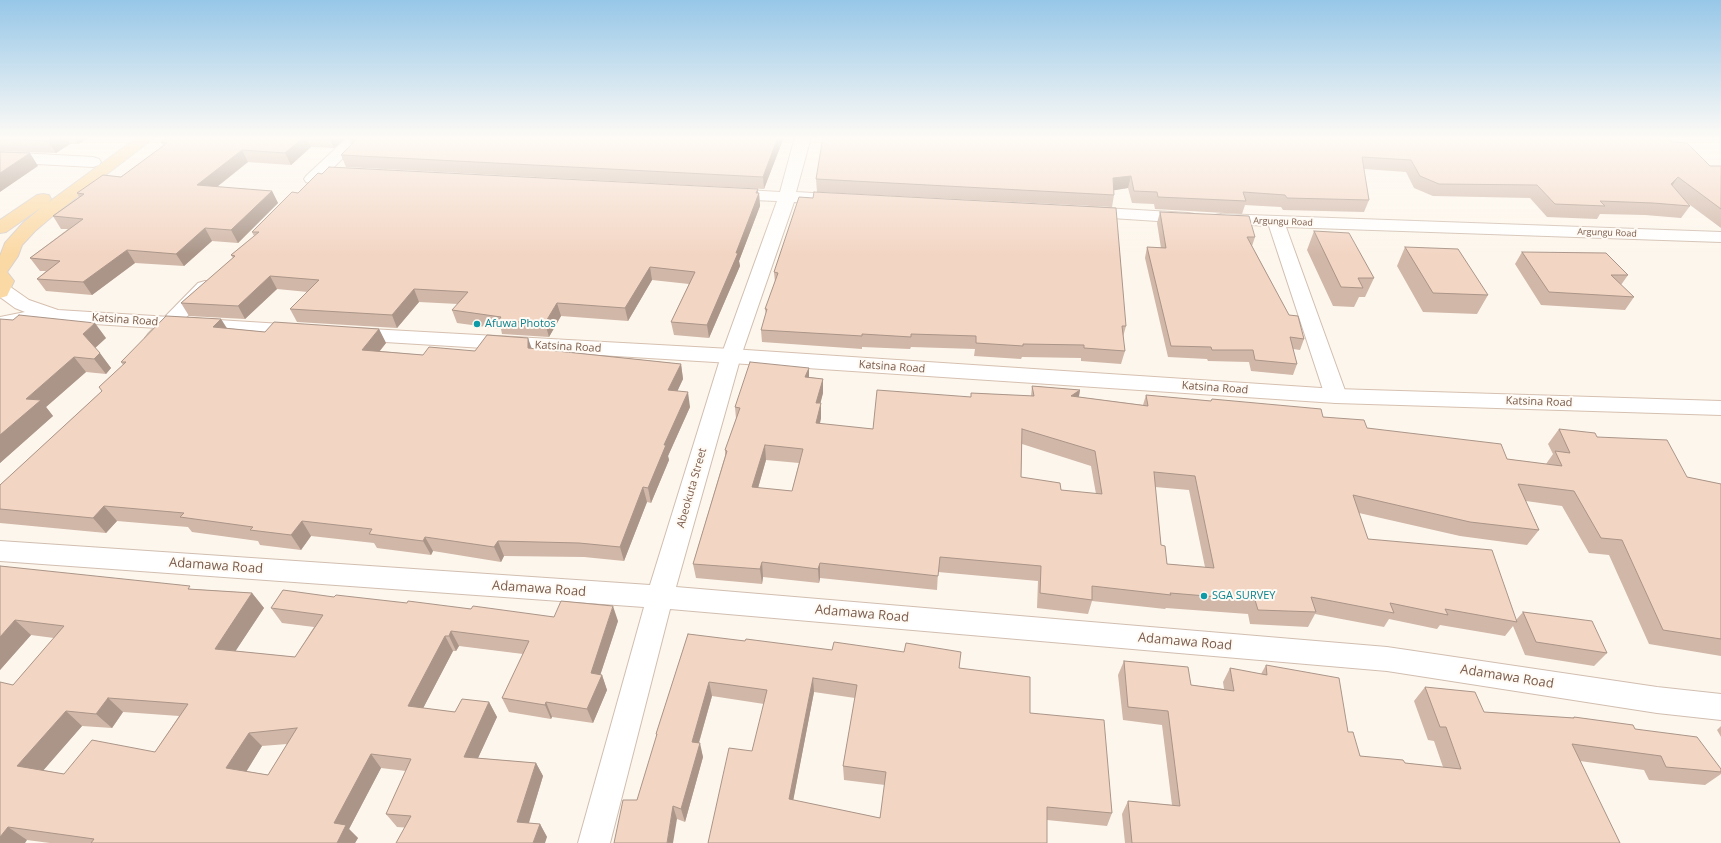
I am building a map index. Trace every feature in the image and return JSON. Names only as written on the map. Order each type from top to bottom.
[{"type":"main road","points":[[0,228],[73,176]]},
{"type":"main road","points":[[0,270],[9,256],[14,243],[29,227],[94,176]]},
{"type":"street","points":[[302,189],[315,176]]},
{"type":"street","name":"Abeokuta Street","points":[[594,843],[660,598],[731,356],[787,197],[793,176]]},
{"type":"street","points":[[716,194],[842,200]]},
{"type":"street","name":"Argungu Road","points":[[1071,212],[1276,222],[1721,237]]},
{"type":"street","points":[[1276,222],[1336,396]]},
{"type":"street","points":[[142,351],[219,273]]},
{"type":"street","name":"Katsina Road","points":[[1,285],[28,307],[41,312],[63,316]]},
{"type":"street","name":"Katsina Road","points":[[0,323],[33,317],[63,316],[731,356],[1336,396],[1721,408]]},
{"type":"street","name":"Adamawa Road","points":[[0,551],[660,598],[1387,659],[1657,700],[1721,707]]},
{"type":"building","points":[[101,176],[208,176],[197,185],[272,191],[231,230],[205,228],[176,254],[127,250],[83,282],[37,279],[60,261],[30,258],[83,219],[53,216],[84,194],[77,193]]},
{"type":"building","points":[[315,176],[511,176],[758,189],[756,193],[759,193],[736,253],[738,253],[707,325],[671,322],[695,272],[650,267],[625,308],[557,303],[545,323],[498,321],[501,317],[452,310],[468,292],[414,289],[392,315],[290,309],[319,280],[270,276],[238,306],[181,303],[235,256],[231,255],[259,232],[252,232],[292,192],[298,193]]},
{"type":"building","points":[[816,176],[1128,176],[1113,178],[1114,195],[816,179]]},
{"type":"building","points":[[1131,176],[1365,176],[1369,200],[1287,198],[1285,195],[1243,192],[1246,201],[1158,197],[1157,192],[1134,191]]},
{"type":"building","points":[[1421,176],[1721,176],[1721,209],[1678,177],[1671,184],[1690,206],[1600,201],[1605,206],[1555,204],[1537,185],[1439,184]]},
{"type":"building","points":[[814,192],[1116,208],[1126,326],[1122,326],[1125,351],[1084,348],[1084,345],[1023,344],[1023,346],[976,343],[976,336],[911,334],[911,337],[862,334],[862,336],[761,330],[767,309],[765,309],[778,273],[774,272],[799,197],[813,198]]},
{"type":"building","points":[[1160,212],[1249,216],[1255,237],[1247,237],[1289,315],[1298,316],[1304,339],[1290,337],[1297,364],[1255,360],[1253,350],[1212,350],[1211,347],[1171,346],[1147,247],[1166,248]]},
{"type":"building","points":[[1314,231],[1349,233],[1374,278],[1358,278],[1363,288],[1341,287]]},
{"type":"building","points":[[1405,247],[1458,249],[1488,295],[1433,293]]},
{"type":"building","points":[[1522,252],[1606,253],[1628,275],[1611,275],[1634,297],[1549,292]]},
{"type":"building","points":[[19,315],[95,323],[83,334],[100,353],[94,359],[74,357],[26,399],[41,400],[0,435],[0,319],[13,320]]},
{"type":"building","points":[[166,316],[221,319],[213,327],[265,332],[274,322],[379,329],[362,350],[423,355],[429,347],[475,351],[487,335],[528,338],[528,348],[681,364],[668,390],[688,392],[664,445],[666,445],[648,488],[643,487],[620,547],[579,543],[498,541],[494,547],[425,537],[423,541],[369,534],[372,529],[302,521],[291,535],[250,530],[253,527],[180,517],[184,513],[104,506],[93,518],[0,509],[0,485],[102,391],[99,387],[126,362],[121,362]]},
{"type":"building","points":[[750,362],[809,368],[805,377],[823,379],[816,403],[821,403],[816,423],[873,429],[877,390],[971,397],[971,393],[1034,396],[1032,386],[1080,390],[1071,396],[1148,406],[1146,395],[1211,401],[1212,399],[1321,409],[1323,417],[1364,420],[1367,428],[1501,444],[1507,459],[1562,466],[1555,451],[1570,453],[1559,429],[1595,433],[1597,437],[1667,440],[1687,477],[1721,484],[1721,639],[1663,630],[1622,540],[1601,538],[1574,491],[1518,484],[1539,530],[1470,522],[1353,495],[1368,539],[1492,550],[1517,622],[1445,609],[1448,615],[1390,603],[1394,613],[1311,597],[1316,612],[1258,610],[1255,600],[1170,593],[1171,595],[1092,586],[1092,600],[1040,593],[1041,566],[940,557],[938,576],[820,563],[818,569],[762,562],[760,569],[693,564],[727,451],[725,450],[740,408],[735,407]],"holes":[[[1022,429],[1095,451],[1102,494],[1061,490],[1060,483],[1021,477]],[[765,445],[803,449],[792,491],[752,487]],[[1154,472],[1195,476],[1214,568],[1167,564],[1165,546],[1161,545]]]},
{"type":"building","points":[[0,566],[190,586],[188,589],[252,593],[215,649],[295,657],[323,615],[271,608],[283,590],[334,597],[336,595],[407,603],[408,601],[471,609],[473,606],[554,617],[561,601],[613,606],[591,673],[602,675],[587,709],[546,702],[545,705],[502,698],[529,641],[451,631],[449,636],[445,636],[408,706],[455,712],[462,699],[489,702],[464,757],[536,763],[517,822],[540,824],[533,843],[396,843],[411,816],[386,814],[411,759],[371,754],[334,823],[346,825],[337,843],[91,843],[94,839],[8,827],[0,837],[0,682],[13,685],[64,626],[15,620],[0,637]],"holes":[[[108,698],[188,704],[155,752],[92,740],[64,774],[17,766],[66,711],[96,714]],[[297,728],[268,775],[226,768],[249,733]]]},
{"type":"building","points":[[1523,612],[1592,621],[1607,653],[1536,642]]},
{"type":"building","points":[[688,634],[745,641],[746,639],[832,650],[834,642],[904,652],[906,643],[961,652],[959,668],[1030,677],[1030,713],[1104,720],[1112,813],[1047,807],[1047,843],[708,843],[729,748],[752,751],[767,690],[709,682],[692,742],[700,743],[681,809],[673,806],[667,843],[614,843],[623,800],[637,800],[656,734]],"holes":[[[813,678],[857,685],[843,766],[886,772],[880,818],[789,799]]]},
{"type":"building","points":[[1124,661],[1188,667],[1191,685],[1234,691],[1230,668],[1267,675],[1266,665],[1339,678],[1348,732],[1353,732],[1360,756],[1403,760],[1405,763],[1461,769],[1446,727],[1440,727],[1425,687],[1475,692],[1484,712],[1574,717],[1633,725],[1635,729],[1697,737],[1721,769],[1721,772],[1666,767],[1661,756],[1572,744],[1620,843],[1132,843],[1128,801],[1180,806],[1168,711],[1128,707]]},
{"type":"place","name":"Afuwa Photos","points":[[477,324]]},
{"type":"place","name":"SGA SURVEY","points":[[1204,596]]}]
